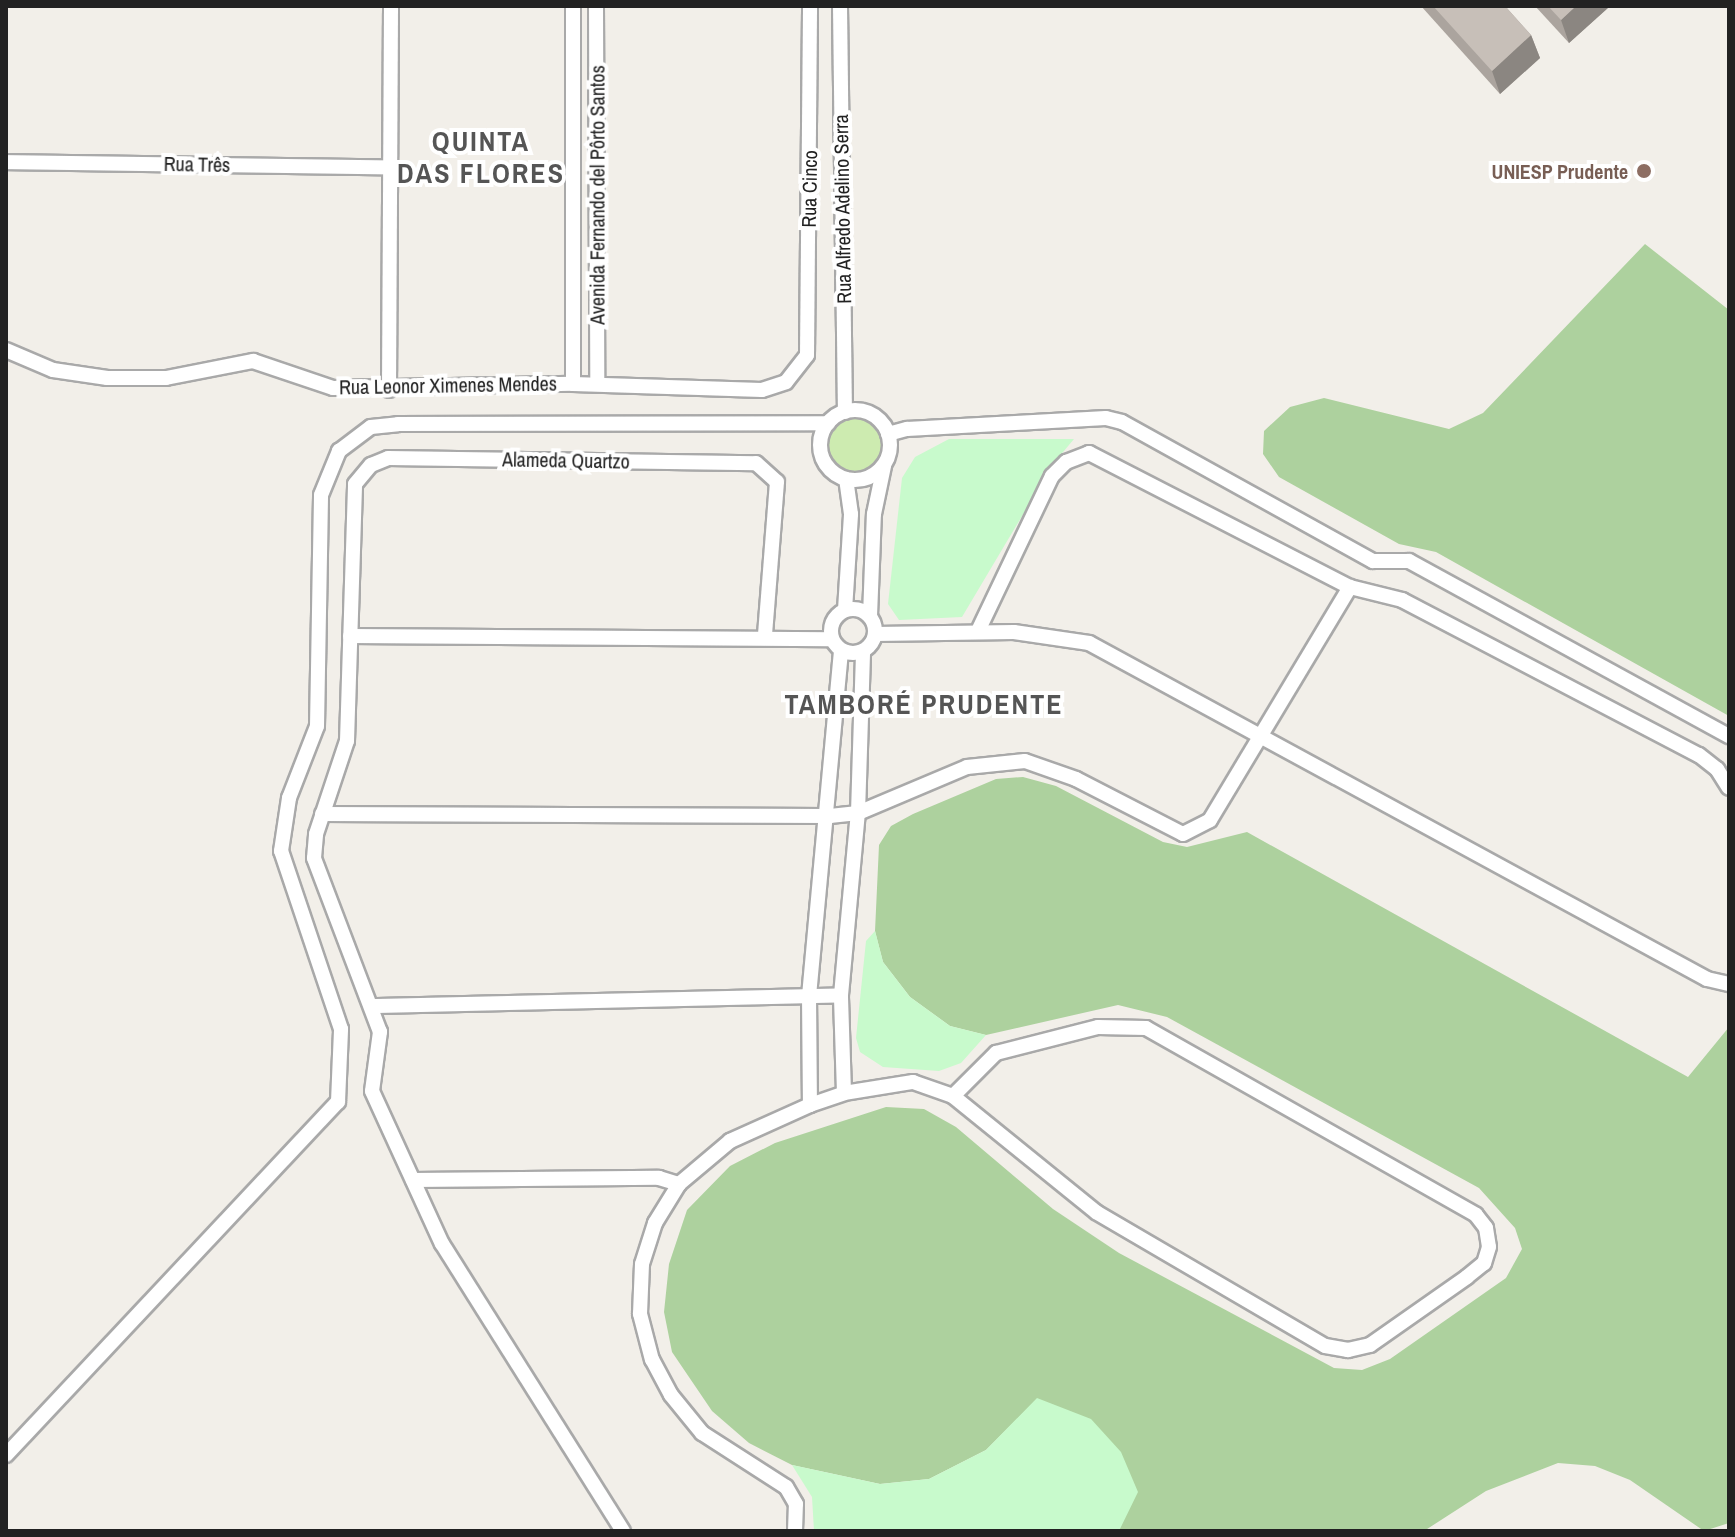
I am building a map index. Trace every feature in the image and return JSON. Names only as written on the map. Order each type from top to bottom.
[{"type":"street","points":[[389,390],[387,167],[391,6]]},
{"type":"street","name":"Avenida Fernando del Pôrto Santos","points":[[573,6],[573,384]]},
{"type":"street","name":"Avenida Fernando del Pôrto Santos","points":[[596,6],[597,384]]},
{"type":"street","name":"Rua Cinco","points":[[798,370],[807,355],[810,6]]},
{"type":"street","name":"Rua Alfredo Adelino Serra","points":[[840,6],[845,412]]},
{"type":"street","name":"Rua Três","points":[[6,162],[387,167]]},
{"type":"street","name":"Rua Leonor Ximenes Mendes","points":[[6,350],[53,370],[107,378],[166,378],[253,361],[333,388],[389,390],[597,384],[762,390],[786,382],[798,370]]},
{"type":"street","points":[[6,1455],[338,1102],[341,1029],[281,851],[289,798],[317,726],[321,495],[339,451],[371,427],[398,424],[828,423],[845,412],[876,417],[888,434],[874,514],[870,616],[875,634],[863,652],[858,813],[841,995],[844,1093]]},
{"type":"street","points":[[888,434],[907,429],[1106,418],[1122,422],[1373,561],[1409,561],[1729,736]]},
{"type":"street","points":[[810,1105],[809,995],[830,816],[836,645],[833,621],[845,610],[851,514],[846,479],[821,456],[828,423]]},
{"type":"street","points":[[978,631],[1052,476],[1066,462],[1089,453],[1350,587],[1402,600],[1699,755],[1717,769],[1729,788]]},
{"type":"street","name":"Alameda Quartzo","points":[[350,636],[355,484],[371,465],[403,458],[756,463],[777,482],[765,636]]},
{"type":"street","points":[[846,479],[867,479],[884,465]]},
{"type":"street","points":[[322,814],[830,816],[858,813],[967,767],[1025,761],[1076,779],[1183,834],[1210,820],[1350,587]]},
{"type":"street","points":[[845,610],[870,616]]},
{"type":"street","points":[[875,634],[978,631],[1089,643],[1707,979],[1729,984]]},
{"type":"street","points":[[623,1531],[442,1244],[372,1091],[380,1043],[373,1006],[314,858],[322,814],[347,741],[350,636],[765,636],[836,645],[863,652]]},
{"type":"street","points":[[373,1006],[841,995]]},
{"type":"street","points":[[795,1531],[796,1504],[786,1487],[702,1433],[652,1360],[640,1314],[642,1264],[655,1223],[679,1184],[730,1141],[810,1105],[844,1093],[913,1082],[953,1096],[1096,1212],[1325,1346],[1348,1350],[1370,1345],[1484,1263],[1489,1247],[1486,1228],[1476,1215],[1146,1028],[1098,1027],[996,1053],[953,1096]]},
{"type":"street","points":[[413,1180],[659,1178],[679,1184]]},
{"type":"green space","points":[[1645,244],[1729,310],[1729,716],[1436,552],[1399,544],[1279,477],[1263,454],[1264,431],[1290,407],[1324,398],[1449,429],[1483,413]]},
{"type":"green space","points":[[855,418],[874,426],[882,445],[874,464],[855,472],[836,464],[828,445],[836,426]]},
{"type":"green space","points":[[949,439],[1074,439],[1053,464],[962,617],[899,620],[888,604],[902,478],[915,457]]},
{"type":"green space","points":[[1023,777],[1056,786],[1163,842],[1187,847],[1247,832],[1688,1077],[1729,1027],[1729,1523],[1704,1531],[1630,1480],[1595,1466],[1558,1463],[1486,1491],[1424,1531],[1119,1531],[1037,1399],[986,1450],[929,1479],[880,1484],[792,1465],[749,1443],[712,1411],[672,1352],[664,1312],[669,1264],[687,1210],[730,1166],[775,1143],[886,1107],[924,1109],[956,1127],[1053,1209],[1119,1253],[1334,1368],[1362,1370],[1390,1359],[1506,1278],[1522,1249],[1515,1228],[1479,1188],[1167,1017],[1118,1005],[986,1035],[950,1026],[910,997],[883,962],[875,931],[879,845],[891,826],[913,814],[996,779]]},
{"type":"green space","points":[[875,931],[883,962],[910,997],[950,1026],[986,1035],[961,1063],[939,1071],[883,1067],[860,1052],[856,1038],[866,941]]},
{"type":"green space","points":[[1037,1398],[1091,1419],[1121,1452],[1138,1492],[1119,1531],[814,1531],[812,1497],[792,1465],[880,1484],[929,1479],[986,1450]]},
{"type":"building","points":[[1433,6],[1505,6],[1531,35],[1492,71]]},
{"type":"building","points":[[1548,6],[1576,6],[1561,20]]},
{"type":"place","name":"UNIESP Prudente","points":[[1644,171]]},
{"type":"district","name":"QUINTA DAS FLORES","points":[[481,157]]},
{"type":"district","name":"TAMBORÉ PRUDENTE","points":[[924,704]]}]
